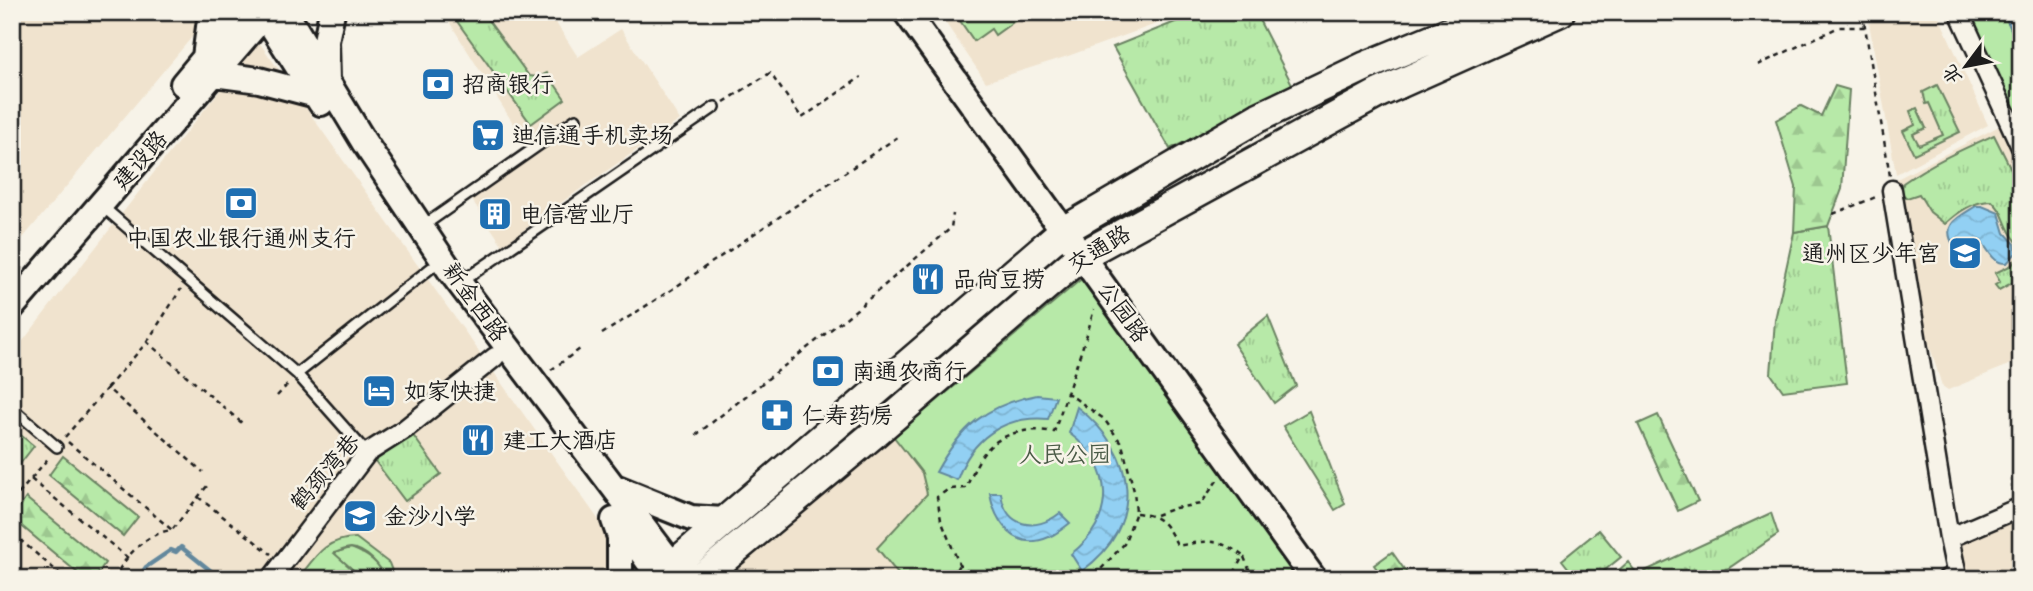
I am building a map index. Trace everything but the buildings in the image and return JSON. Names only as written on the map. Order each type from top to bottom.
[{"type":"main road","name":"交通路","points":[[666,575],[724,520],[1063,231],[1259,117],[1366,66],[1497,12]]},
{"type":"main road","name":"交通路","points":[[699,579],[1082,256],[1380,93],[1560,12]]},
{"type":"street","points":[[211,12],[209,66],[259,80],[321,88],[332,12]]},
{"type":"street","name":"公园路","points":[[906,12],[1314,579]]},
{"type":"street","points":[[1959,12],[2021,147]]},
{"type":"street","name":"建设路","points":[[12,287],[209,66],[264,13]]},
{"type":"street","name":"新金西路","points":[[264,13],[364,142],[459,283],[534,382],[666,575]]},
{"type":"street","name":"建设路","points":[[12,307],[100,205],[209,66]]},
{"type":"street","name":"新金西路","points":[[321,88],[365,172],[431,268],[495,357],[612,497]]},
{"type":"street","points":[[1892,190],[1954,578]]},
{"type":"street","name":"鹤颈湾巷","points":[[271,579],[368,453],[405,429],[495,357]]},
{"type":"street","points":[[620,579],[620,537],[612,497],[691,519],[724,520]]},
{"type":"street","points":[[1949,538],[2021,507]]},
{"type":"lane","points":[[459,283],[715,107]]},
{"type":"lane","points":[[421,228],[576,119]]},
{"type":"lane","points":[[100,205],[297,374],[368,453]]},
{"type":"lane","points":[[297,374],[431,268]]},
{"type":"lane","points":[[12,408],[57,447]]},
{"type":"path","points":[[1833,214],[1892,190],[1864,21],[1880,12]]},
{"type":"path","points":[[1758,65],[1839,27],[1865,27]]},
{"type":"path","points":[[715,107],[770,73],[802,118],[861,77]]},
{"type":"path","points":[[602,334],[899,136]]},
{"type":"path","points":[[696,435],[857,309],[951,229],[953,214]]},
{"type":"path","points":[[172,530],[64,439],[147,342],[187,279]]},
{"type":"path","points":[[976,579],[959,564],[941,520],[937,497],[949,489],[966,488],[982,455],[996,441],[1035,428],[1054,432],[1088,331],[1091,313],[1102,294],[1108,291]]},
{"type":"path","points":[[147,342],[242,423]]},
{"type":"path","points":[[534,382],[580,349]]},
{"type":"path","points":[[277,396],[297,374]]},
{"type":"path","points":[[107,388],[203,472]]},
{"type":"path","points":[[1066,392],[1104,419],[1122,444],[1134,491],[1136,512],[1124,544],[1092,579]]},
{"type":"path","points":[[12,502],[57,447]]},
{"type":"path","points":[[1136,512],[1156,515],[1175,508],[1201,504],[1218,478],[1232,467]]},
{"type":"path","points":[[31,479],[128,558]]},
{"type":"path","points":[[114,579],[120,567],[140,544],[163,531],[172,530],[207,486]]},
{"type":"path","points":[[198,497],[282,563]]},
{"type":"path","points":[[1156,515],[1170,531],[1178,546],[1205,540],[1227,544],[1243,556],[1251,573],[1260,579]]},
{"type":"path","points":[[12,533],[66,579]]},
{"type":"path","points":[[1231,579],[1243,556]]},
{"type":"path","points":[[952,579],[959,564]]},
{"type":"path","points":[[2017,564],[2021,568]]},
{"type":"shaded area","points":[[12,12],[213,12],[12,251]]},
{"type":"shaded area","points":[[443,12],[549,12],[578,57],[621,29],[680,120],[503,246],[468,194],[530,150]]},
{"type":"shaded area","points":[[938,12],[1189,12],[1068,56],[986,82]]},
{"type":"shaded area","points":[[1893,12],[1937,12],[1988,125],[1896,174],[1869,23]]},
{"type":"shaded area","points":[[259,42],[640,579],[12,579],[12,355]]},
{"type":"shaded area","name":"通州区少年宫","points":[[2009,121],[2021,147],[2021,360],[1948,390],[1942,386],[1919,311],[1897,179]]},
{"type":"shaded area","points":[[894,437],[923,473],[927,494],[877,548],[902,579],[723,579]]},
{"type":"shaded area","points":[[2021,507],[2021,579],[1958,579],[1949,538]]},
{"type":"green space","points":[[482,12],[529,76],[539,77],[547,73],[565,99],[531,124],[451,13]]},
{"type":"green space","points":[[954,12],[1027,12],[995,35],[991,29],[974,41]]},
{"type":"green space","points":[[1200,12],[1255,12],[1295,90],[1170,149],[1113,47]]},
{"type":"green space","points":[[1957,12],[2003,12],[2021,50],[2021,149]]},
{"type":"green space","points":[[1937,85],[1960,132],[1914,154],[1903,131],[1915,125],[1910,111],[1917,108],[1926,128],[1913,134],[1919,145],[1943,135],[1929,103],[1926,104],[1923,92]]},
{"type":"green space","points":[[1835,86],[1849,90],[1842,189],[1828,226],[1794,232],[1796,187],[1776,120],[1801,106],[1821,116]]},
{"type":"green space","points":[[1994,135],[2021,189],[2021,252],[1992,201],[1966,208],[1945,224],[1930,212],[1919,194],[1907,198],[1901,193],[1903,183],[1914,176]]},
{"type":"green space","points":[[1828,226],[1847,383],[1783,391],[1771,374],[1775,320],[1794,232]]},
{"type":"green space","points":[[2021,253],[2021,278],[1999,290],[1995,285],[2000,282],[1995,273],[2012,265]]},
{"type":"green space","name":"人民公园","points":[[1086,275],[1308,579],[902,579],[877,548],[927,494],[922,473],[894,437]]},
{"type":"green space","points":[[1268,316],[1296,386],[1274,403],[1234,344]]},
{"type":"green space","points":[[1309,411],[1345,504],[1335,510],[1283,426]]},
{"type":"green space","points":[[1658,415],[1698,501],[1678,511],[1638,424]]},
{"type":"green space","points":[[12,428],[34,446],[12,474]]},
{"type":"green space","points":[[412,434],[441,474],[405,501],[375,461]]},
{"type":"green space","points":[[63,456],[138,517],[123,536],[49,475]]},
{"type":"green space","points":[[26,498],[105,563],[94,579],[85,579],[12,518]]},
{"type":"green space","points":[[1771,513],[1778,534],[1729,568],[1699,579],[1653,579],[1645,571]]},
{"type":"green space","points":[[1599,530],[1621,557],[1594,579],[1577,579],[1562,560]]},
{"type":"green space","points":[[356,538],[389,563],[395,579],[385,579],[372,559],[362,551],[351,548],[334,553],[363,579],[298,579],[328,545]]},
{"type":"green space","points":[[351,548],[376,563],[385,579],[364,579],[333,553]]},
{"type":"green space","points":[[1392,552],[1411,579],[1384,579],[1374,565]]},
{"type":"green space","points":[[1628,562],[1641,579],[1609,579]]},
{"type":"water","points":[[2003,12],[2021,12],[2021,50]]},
{"type":"water","points":[[1976,206],[1999,213],[2005,233],[2015,244],[2016,253],[2007,263],[1995,259],[1980,241],[1973,241],[1963,247],[1954,246],[1950,238],[1950,227]]},
{"type":"water","points":[[1037,395],[1056,397],[1048,419],[1017,421],[991,433],[971,453],[957,480],[936,472],[955,442],[976,420],[1003,405]]},
{"type":"water","points":[[1077,407],[1097,425],[1112,445],[1122,467],[1126,489],[1125,511],[1117,532],[1103,552],[1082,571],[1071,554],[1096,526],[1104,494],[1102,477],[1095,461],[1069,433]]},
{"type":"water","points":[[990,493],[1001,493],[1008,513],[1023,523],[1041,523],[1060,513],[1070,523],[1054,535],[1040,540],[1026,541],[1017,538],[999,519]]},
{"type":"waterway","points":[[138,579],[146,567],[171,550],[176,552],[181,547],[216,575],[213,579]]},
{"type":"place","name":"招商银行","points":[[438,84]]},
{"type":"place","name":"迪信通手机卖场","points":[[488,135]]},
{"type":"place","name":"中国农业银行通州支行","points":[[241,203]]},
{"type":"place","name":"电信营业厅","points":[[495,214]]},
{"type":"place","name":"通州区少年宫","points":[[1965,253]]},
{"type":"place","name":"品尚豆捞","points":[[928,279]]},
{"type":"place","name":"南通农商行","points":[[828,371]]},
{"type":"place","name":"如家快捷","points":[[379,391]]},
{"type":"place","name":"仁寿药房","points":[[777,415]]},
{"type":"place","name":"建工大酒店","points":[[478,440]]},
{"type":"place","name":"金沙小学","points":[[360,516]]}]
